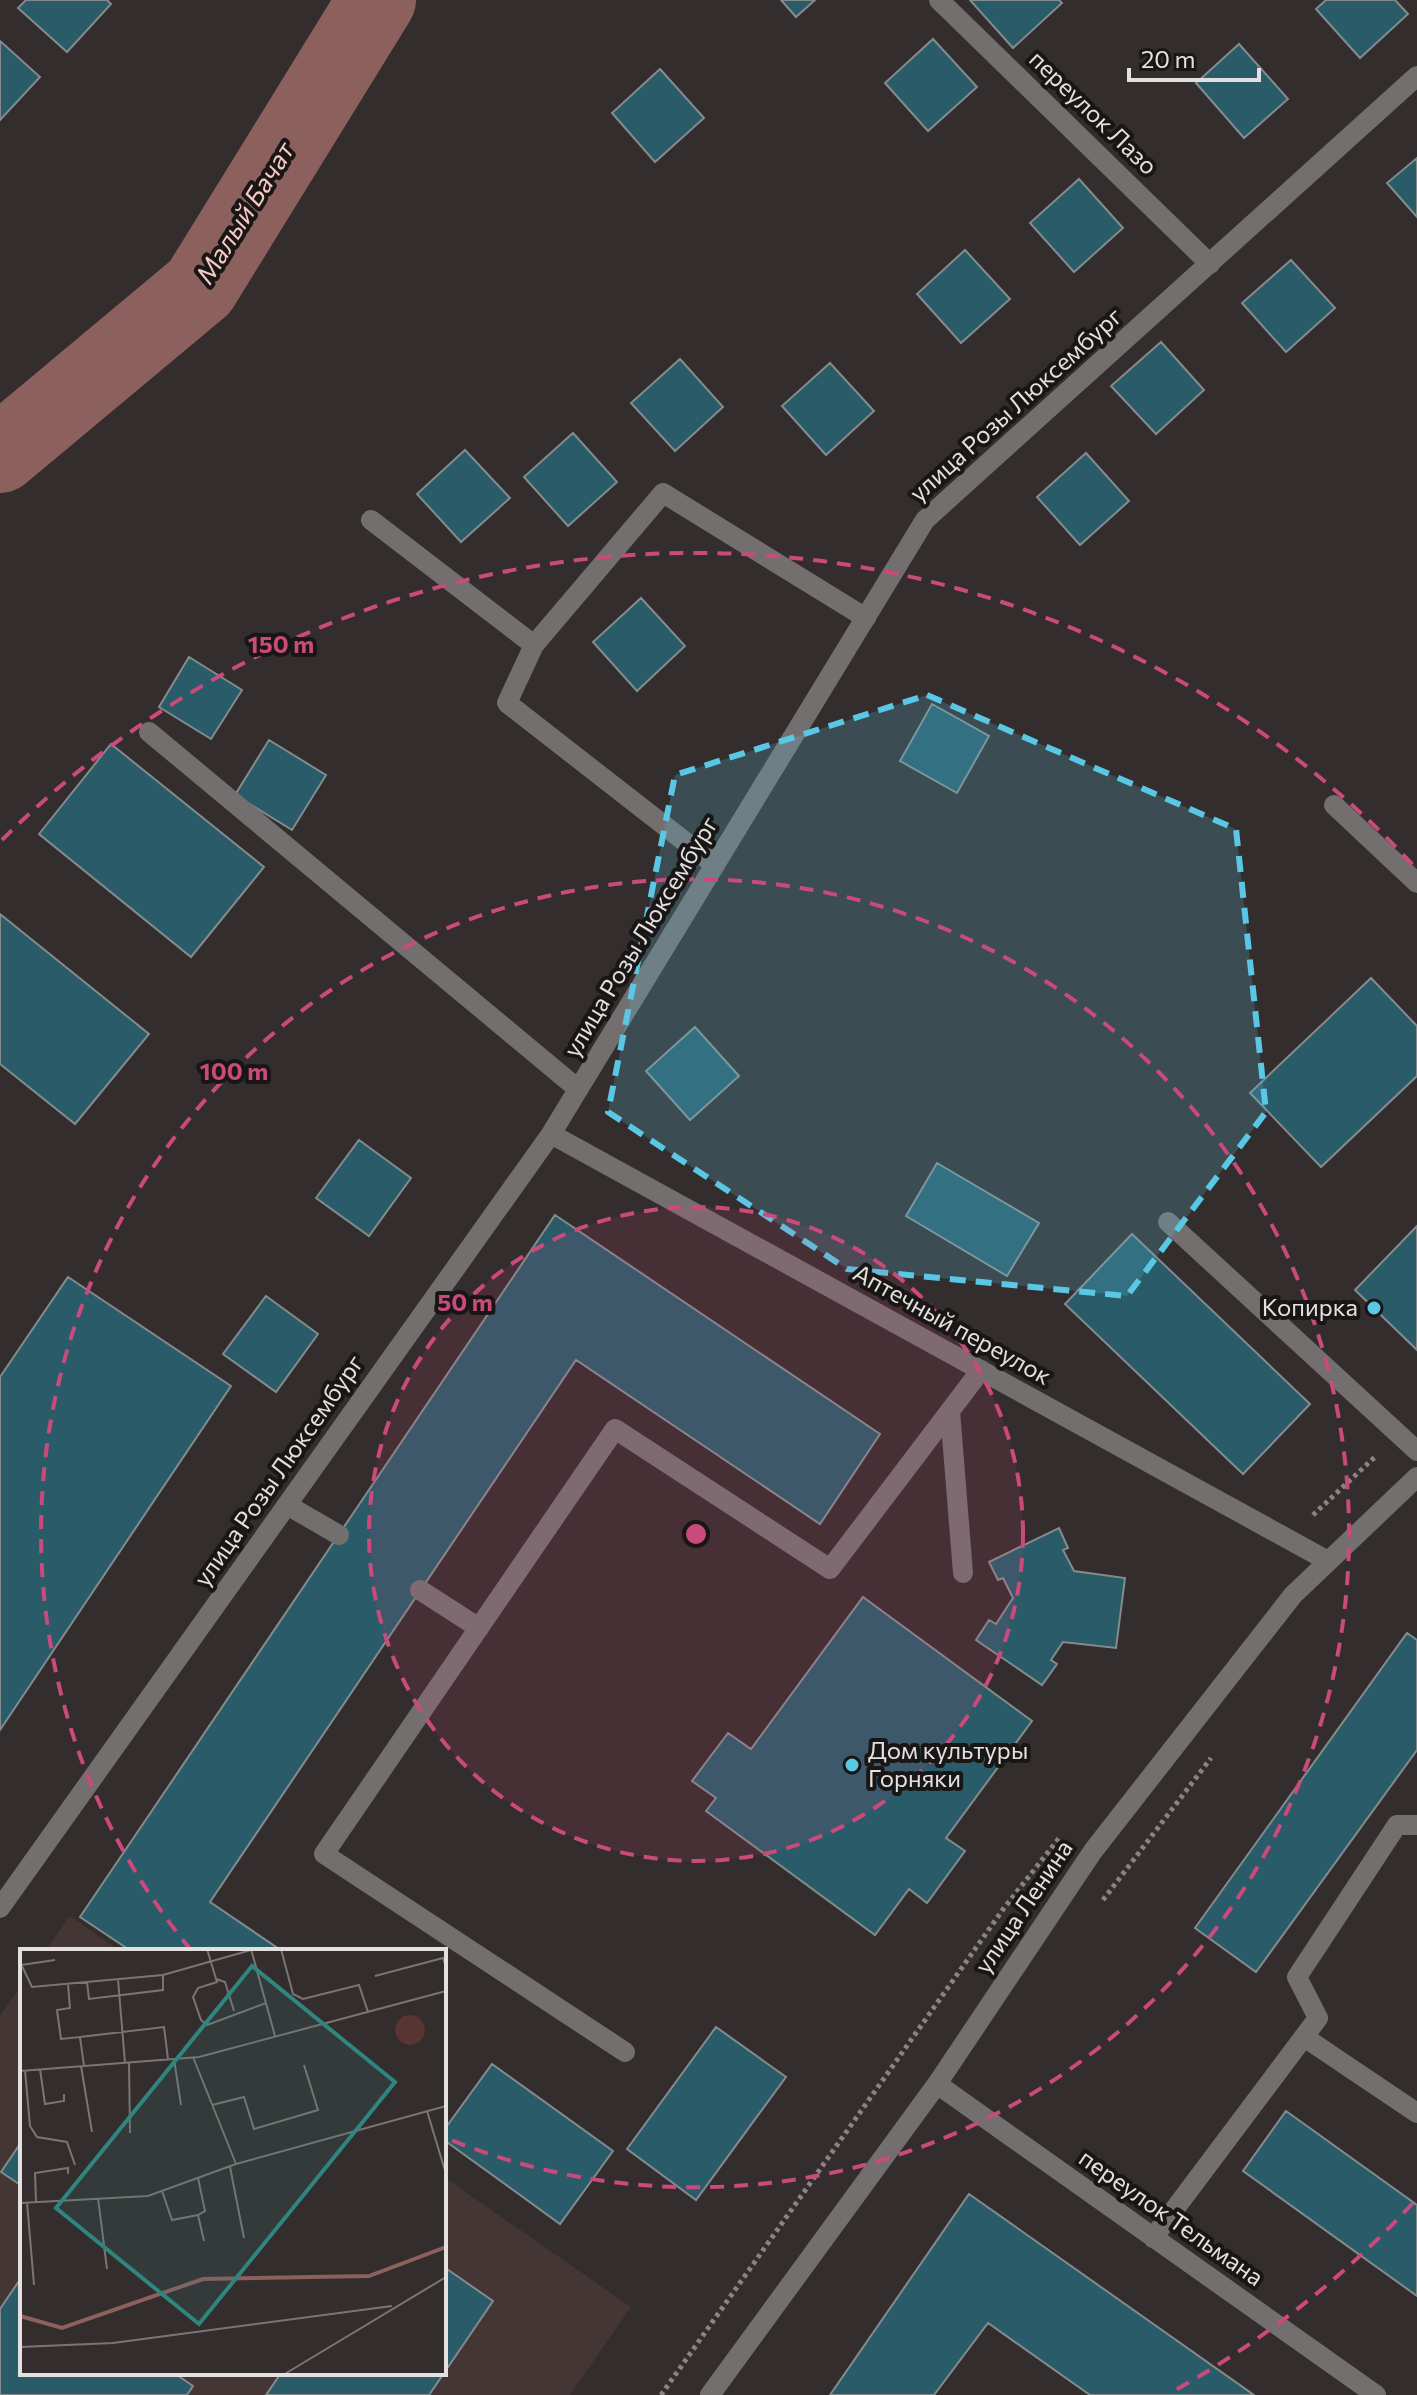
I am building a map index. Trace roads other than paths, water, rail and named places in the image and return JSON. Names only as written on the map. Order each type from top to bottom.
[{"type":"street","name":"переулок Лазо","points":[[939,0],[1210,264]]},
{"type":"street","name":"улица Розы Люксембург","points":[[0,1908],[551,1134],[925,520],[1417,76]]},
{"type":"street","points":[[715,865],[507,703],[534,645],[663,493],[866,618]]},
{"type":"street","points":[[371,520],[534,645]]},
{"type":"street","points":[[149,732],[578,1089]]},
{"type":"street","points":[[1334,805],[1417,883]]},
{"type":"street","name":"Аптечный переулок","points":[[551,1134],[1328,1561]]},
{"type":"street","points":[[1168,1222],[1417,1451]]},
{"type":"street","points":[[625,2052],[324,1854],[615,1429],[830,1569],[981,1370]]},
{"type":"street","points":[[950,1411],[963,1573]]},
{"type":"street","name":"улица Ленина","points":[[710,2395],[937,2084],[1093,1851],[1293,1595],[1417,1477]]},
{"type":"street","points":[[287,1505],[339,1535]]},
{"type":"street","points":[[420,1590],[479,1628]]},
{"type":"street","points":[[1153,2238],[1318,2018],[1297,1977],[1397,1825],[1417,1825]]},
{"type":"street","points":[[1304,2037],[1417,2113]]},
{"type":"street","name":"переулок Тельмана","points":[[937,2084],[1376,2395]]},
{"type":"waterway","name":"Малый Бачат","points":[[0,454],[200,287],[377,0]]},
{"type":"place","name":"Копирка","points":[[1374,1308]]},
{"type":"place","name":"Дом культуры Горняки","points":[[852,1765]]}]
